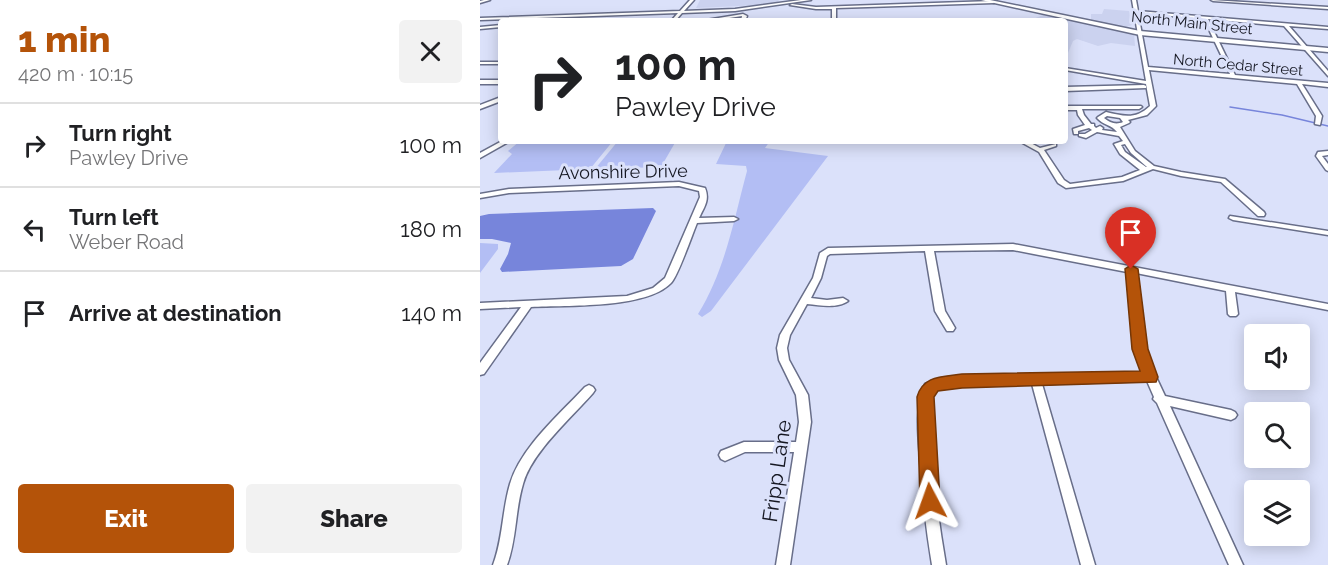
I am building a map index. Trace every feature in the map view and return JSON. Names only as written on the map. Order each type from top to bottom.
[{"type":"main road","name":"North Main Street","points":[[983,0],[1140,33],[1328,50]]},
{"type":"street","points":[[480,2],[487,0]]},
{"type":"street","points":[[784,0],[799,7]]},
{"type":"street","points":[[480,17],[742,9],[809,0]]},
{"type":"street","points":[[1104,107],[1111,114],[1125,119],[1146,114],[1153,102],[1148,85],[1134,0]]},
{"type":"street","points":[[1213,0],[1328,8]]},
{"type":"street","points":[[1240,0],[1278,4]]},
{"type":"street","points":[[1314,0],[1322,7]]},
{"type":"street","points":[[681,18],[691,6],[690,2]]},
{"type":"street","points":[[675,18],[690,2]]},
{"type":"street","points":[[758,9],[993,2]]},
{"type":"street","points":[[834,7],[834,18]]},
{"type":"street","points":[[480,17],[522,11],[611,9]]},
{"type":"street","points":[[518,16],[522,11]]},
{"type":"street","points":[[1136,12],[1328,27]]},
{"type":"street","points":[[722,18],[745,15],[744,18]]},
{"type":"street","points":[[1205,17],[1234,77]]},
{"type":"street","points":[[1285,24],[1303,48],[1328,74]]},
{"type":"street","points":[[480,28],[498,26]]},
{"type":"street","points":[[480,63],[498,63]]},
{"type":"street","name":"North Cedar Street","points":[[1146,68],[1328,85]]},
{"type":"street","points":[[1068,70],[1148,85]]},
{"type":"street","points":[[480,82],[498,82]]},
{"type":"street","points":[[1299,83],[1319,116],[1318,124]]},
{"type":"street","points":[[1068,88],[1148,85]]},
{"type":"street","points":[[480,107],[498,100]]},
{"type":"street","points":[[1118,116],[1153,102]]},
{"type":"street","points":[[1068,108],[1143,106]]},
{"type":"street","points":[[1079,108],[1081,120],[1089,126],[1097,130],[1121,134]]},
{"type":"street","points":[[1105,123],[1101,117],[1111,114]]},
{"type":"street","points":[[1105,123],[1086,136],[1078,134],[1075,130],[1105,123],[1116,126],[1125,124],[1125,119]]},
{"type":"street","points":[[1116,126],[1132,152],[1149,168],[1222,180],[1261,214]]},
{"type":"street","points":[[480,154],[498,142]]},
{"type":"street","points":[[480,154],[501,144]]},
{"type":"street","points":[[1028,144],[1039,150],[1061,182],[1068,186],[1123,179],[1149,168]]},
{"type":"street","points":[[1039,150],[1054,145]]},
{"type":"street","points":[[1328,153],[1320,153],[1319,156],[1328,169]]},
{"type":"street","name":"Avonshire Drive","points":[[480,196],[509,191],[679,184],[702,190],[704,197],[669,280],[656,290],[627,299],[480,306]]},
{"type":"street","points":[[1233,218],[1328,232]]},
{"type":"street","points":[[694,221],[734,219]]},
{"type":"street","points":[[950,328],[940,311],[929,248],[1013,247],[1328,307]]},
{"type":"street","name":"Fripp Lane","points":[[783,565],[802,447],[805,407],[802,394],[784,360],[782,348],[785,335],[820,273],[825,253],[929,248]]},
{"type":"street","points":[[1131,269],[1140,349],[1159,399],[1236,565]]},
{"type":"street","points":[[1230,288],[1233,314]]},
{"type":"street","points":[[805,300],[827,303],[843,301]]},
{"type":"street","points":[[480,371],[528,304]]},
{"type":"street","points":[[939,565],[928,484],[925,411],[927,391],[934,384],[1150,377]]},
{"type":"street","points":[[1036,380],[1088,565]]},
{"type":"street","points":[[500,565],[508,546],[513,504],[521,472],[542,443],[589,390]]},
{"type":"street","points":[[1159,399],[1231,415]]},
{"type":"street","points":[[725,455],[744,447],[802,447]]},
{"type":"shaded area","points":[[700,0],[779,0],[777,3],[760,5],[696,8]]},
{"type":"shaded area","points":[[1104,9],[1129,11],[1132,25],[1126,27],[1091,20],[1091,14],[1102,14]]},
{"type":"shaded area","points":[[1043,15],[1058,18],[1036,18]]},
{"type":"shaded area","points":[[1068,20],[1134,33],[1135,46],[1111,43],[1098,46],[1077,39],[1073,41],[1068,53]]},
{"type":"shaded area","points":[[516,144],[611,144],[590,169],[494,173],[512,154],[508,151]]},
{"type":"shaded area","points":[[616,144],[674,144],[661,167],[595,169]]},
{"type":"shaded area","points":[[726,144],[768,144],[765,148],[828,156],[711,311],[702,317],[698,314],[722,263],[747,171],[746,166],[716,164]]},
{"type":"shaded area","points":[[480,243],[498,244],[498,249],[480,273]]},
{"type":"water","points":[[653,208],[656,211],[633,259],[621,266],[502,272],[500,269],[511,243],[480,239],[480,216],[489,214]]},
{"type":"waterway","points":[[1230,107],[1282,115],[1328,126]]},
{"type":"route","points":[[930,501],[925,397],[929,387],[934,384],[962,381],[1150,377],[1140,349],[1131,269]]}]
